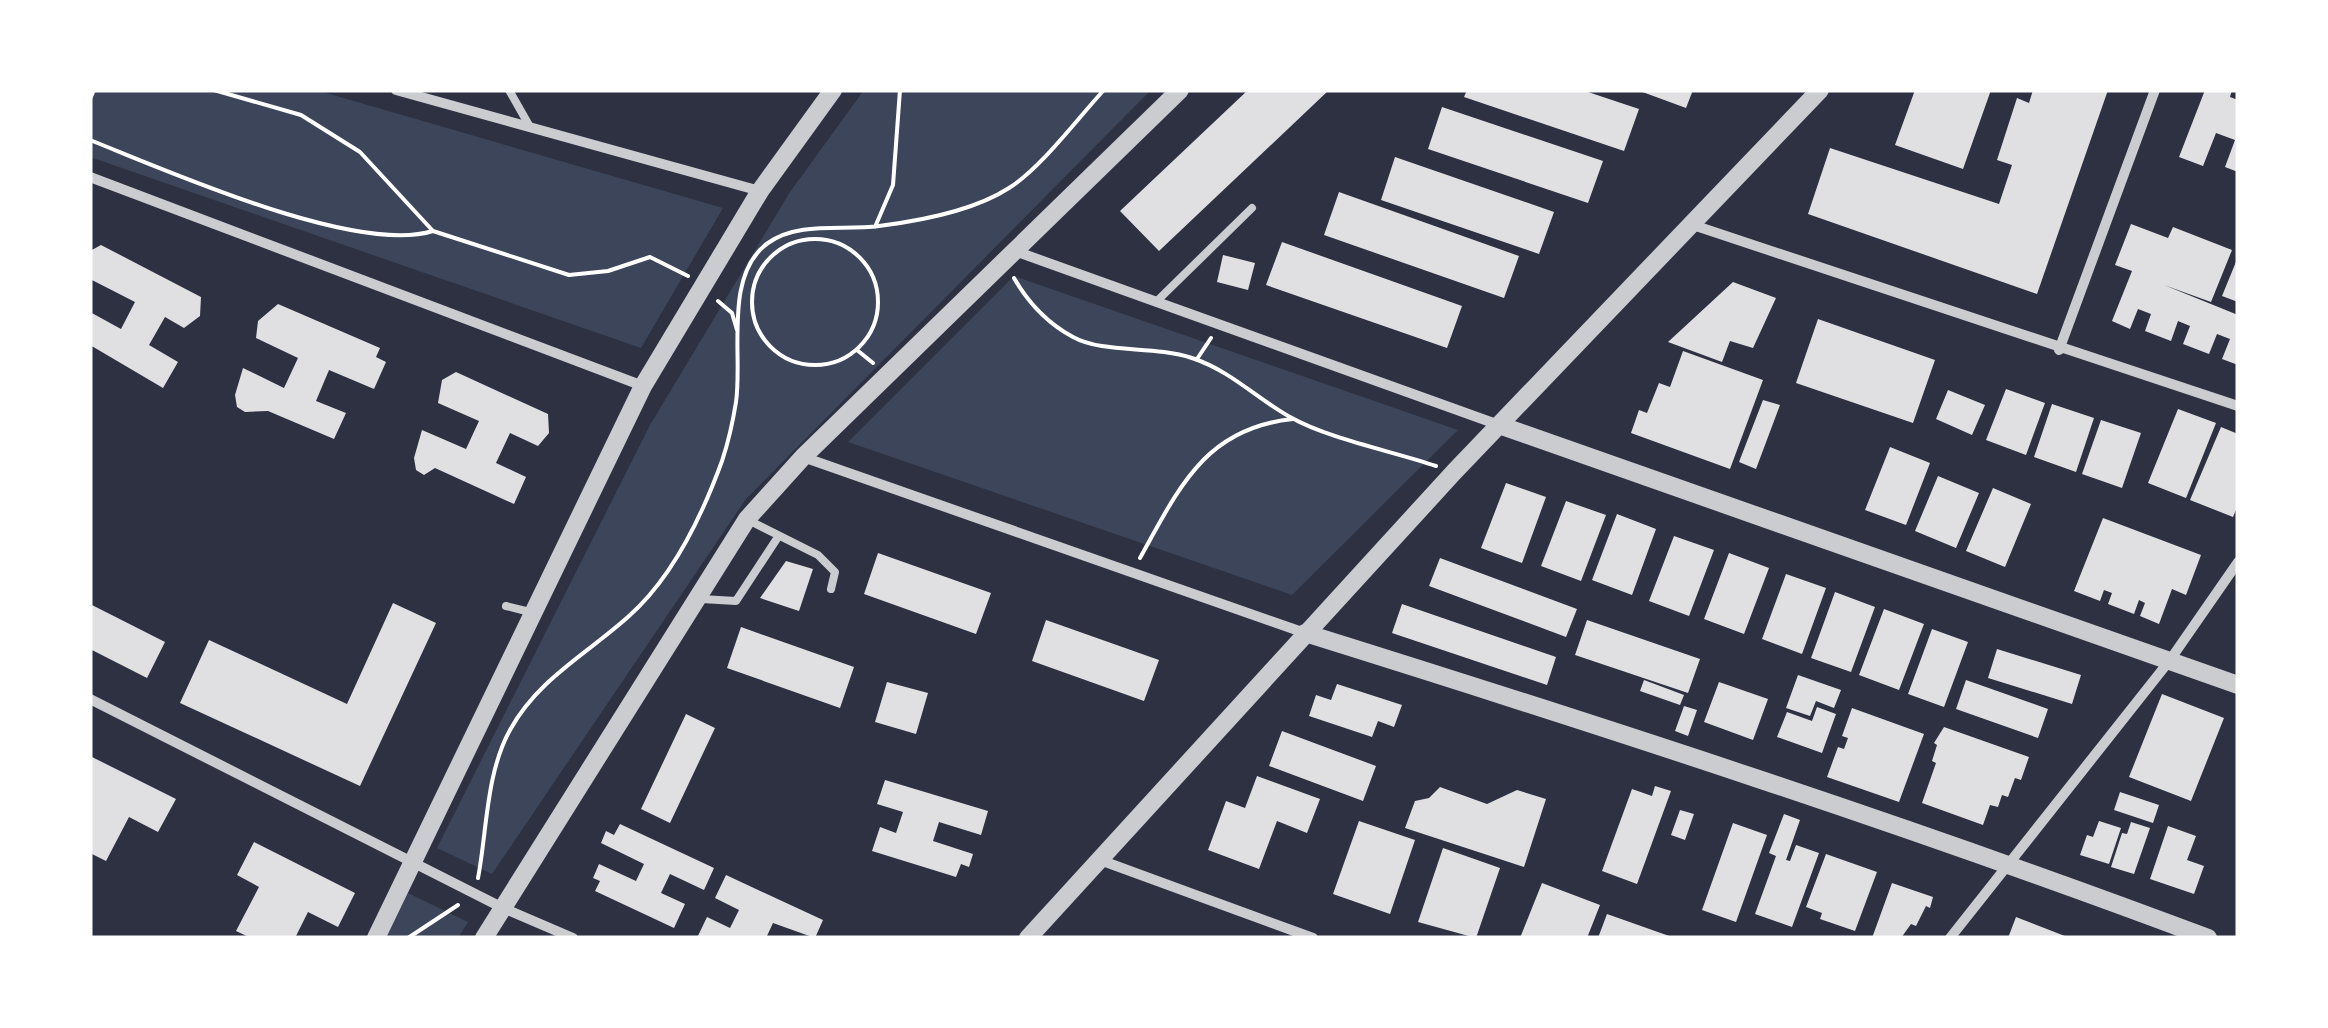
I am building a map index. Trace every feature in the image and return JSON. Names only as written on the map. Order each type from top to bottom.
[{"type":"street","points":[[396,90],[760,191]]},
{"type":"street","points":[[376,938],[416,862],[530,612],[643,386],[760,191],[833,90]]},
{"type":"street","points":[[484,938],[746,519],[803,457],[1180,90]]},
{"type":"street","points":[[1028,938],[1454,472],[1820,90]]},
{"type":"street","points":[[2059,350],[2154,90]]},
{"type":"street","points":[[90,176],[643,386]]},
{"type":"street","points":[[1693,225],[2059,350],[2238,406]]},
{"type":"street","points":[[1009,255],[1157,302],[2238,685]]},
{"type":"street","points":[[803,457],[1305,633],[1691,754],[2010,863],[2208,938]]},
{"type":"street","points":[[1950,938],[2170,660],[2238,562]]},
{"type":"street","points":[[90,699],[503,908],[573,938]]},
{"type":"street","points":[[1100,860],[1313,938]]},
{"type":"lane","points":[[509,90],[530,128]]},
{"type":"lane","points":[[1157,302],[1252,208]]},
{"type":"lane","points":[[746,519],[818,555],[832,568],[830,588]]},
{"type":"lane","points":[[696,598],[736,601],[778,538]]},
{"type":"lane","points":[[506,606],[530,612]]},
{"type":"path","points":[[90,99],[94,90]]},
{"type":"path","points":[[214,90],[301,115],[360,152],[433,231],[569,275],[608,271],[650,258],[670,264],[732,313],[739,334]]},
{"type":"path","points":[[875,227],[892,185],[900,90]]},
{"type":"path","points":[[408,938],[472,892],[495,773],[508,733],[534,693],[646,600],[680,550],[706,501],[723,458],[736,402],[740,296],[748,270],[765,244],[787,234],[839,226],[875,227],[989,199],[1013,186],[1104,90]]},
{"type":"path","points":[[90,140],[310,221],[409,239],[433,231]]},
{"type":"path","points":[[806,238],[834,240],[858,253],[874,276],[880,302],[874,328],[857,350],[834,363],[808,365],[784,358],[764,340],[752,317],[752,291],[761,266],[781,248],[806,238]]},
{"type":"path","points":[[1009,255],[1026,300],[1074,337],[1096,346],[1152,348],[1198,359],[1259,392],[1293,419],[1454,472]]},
{"type":"path","points":[[1198,359],[1219,324]]},
{"type":"path","points":[[1132,571],[1169,506],[1208,454],[1238,431],[1293,419]]},
{"type":"shaded area","points":[[90,90],[316,90],[723,208],[641,348],[90,157]]},
{"type":"shaded area","points":[[864,90],[1151,90],[746,499],[492,874],[437,848],[650,425],[790,192]]},
{"type":"shaded area","points":[[1014,276],[1458,430],[1292,595],[848,442]]},
{"type":"shaded area","points":[[408,893],[468,922],[458,938],[385,938]]},
{"type":"building","points":[[1248,90],[1329,90],[1159,251],[1120,211]]},
{"type":"building","points":[[1467,90],[1582,90],[1639,109],[1624,151],[1464,97]]},
{"type":"building","points":[[1637,90],[1693,90],[1686,108]]},
{"type":"building","points":[[1915,90],[1991,90],[1963,169],[1895,145]]},
{"type":"building","points":[[2033,90],[2108,90],[2037,294],[1808,214],[1830,148],[1999,204],[2012,165],[1997,160],[2017,98],[2029,103]]},
{"type":"building","points":[[2205,90],[2232,90],[2230,97],[2238,100],[2238,172],[2225,167],[2235,140],[2216,133],[2203,166],[2179,157]]},
{"type":"building","points":[[1442,107],[1603,161],[1588,203],[1428,149]]},
{"type":"building","points":[[1395,157],[1554,212],[1539,254],[1381,200]]},
{"type":"building","points":[[1339,192],[1519,256],[1504,298],[1324,235]]},
{"type":"building","points":[[2131,224],[2168,238],[2173,227],[2232,250],[2211,302],[2164,285],[2238,315],[2238,365],[2222,359],[2230,339],[2217,334],[2209,354],[2183,344],[2190,326],[2178,321],[2171,341],[2145,331],[2151,314],[2138,309],[2130,329],[2112,321],[2132,271],[2115,265]]},
{"type":"building","points":[[1282,242],[1462,306],[1447,348],[1266,285]]},
{"type":"building","points":[[101,245],[201,297],[200,316],[184,328],[165,317],[149,345],[178,362],[163,388],[90,345],[90,312],[121,329],[135,302],[90,279],[90,251]]},
{"type":"building","points":[[1223,255],[1255,263],[1248,290],[1217,282]]},
{"type":"building","points":[[2238,257],[2238,302],[2222,296]]},
{"type":"building","points":[[1733,282],[1776,298],[1753,348],[1730,341],[1722,362],[1668,342]]},
{"type":"building","points":[[278,304],[380,348],[376,357],[386,362],[374,389],[329,370],[316,401],[346,413],[334,439],[268,411],[245,412],[237,407],[235,395],[243,368],[284,388],[298,358],[256,338],[258,321]]},
{"type":"building","points":[[1818,319],[1935,360],[1913,423],[1796,383]]},
{"type":"building","points":[[1683,351],[1763,380],[1730,469],[1631,433],[1639,410],[1647,413],[1659,383],[1670,387]]},
{"type":"building","points":[[456,372],[548,414],[549,433],[538,446],[510,433],[496,463],[526,477],[514,504],[435,468],[424,475],[416,470],[414,458],[422,430],[466,449],[479,421],[438,403],[442,380]]},
{"type":"building","points":[[2006,389],[2045,403],[2026,455],[1986,440]]},
{"type":"building","points":[[1948,390],[1985,405],[1972,435],[1936,419]]},
{"type":"building","points":[[1763,400],[1780,405],[1756,469],[1739,462]]},
{"type":"building","points":[[2052,404],[2094,418],[2076,472],[2034,457]]},
{"type":"building","points":[[2178,409],[2216,423],[2186,498],[2148,483]]},
{"type":"building","points":[[2101,420],[2141,433],[2122,488],[2082,474]]},
{"type":"building","points":[[2221,427],[2238,434],[2238,505],[2233,517],[2190,500]]},
{"type":"building","points":[[1890,447],[1930,463],[1906,525],[1865,510]]},
{"type":"building","points":[[1938,476],[1979,493],[1956,548],[1915,531]]},
{"type":"building","points":[[1506,483],[1546,497],[1522,563],[1481,548]]},
{"type":"building","points":[[1993,488],[2031,504],[2005,567],[1966,551]]},
{"type":"building","points":[[1566,501],[1606,515],[1581,581],[1541,566]]},
{"type":"building","points":[[1617,514],[1656,529],[1632,595],[1592,580]]},
{"type":"building","points":[[2103,518],[2201,555],[2186,595],[2172,589],[2159,624],[2140,616],[2145,603],[2139,600],[2134,614],[2108,604],[2112,593],[2104,590],[2100,601],[2074,591]]},
{"type":"building","points":[[1674,536],[1714,550],[1689,616],[1649,601]]},
{"type":"building","points":[[878,553],[991,593],[976,634],[864,594]]},
{"type":"building","points":[[1729,553],[1769,568],[1744,634],[1704,619]]},
{"type":"building","points":[[1440,558],[1577,609],[1566,637],[1429,586]]},
{"type":"building","points":[[786,561],[813,569],[799,611],[760,598]]},
{"type":"building","points":[[1786,574],[1826,588],[1802,654],[1762,639]]},
{"type":"building","points":[[1835,592],[1875,607],[1851,672],[1811,658]]},
{"type":"building","points":[[393,603],[436,623],[360,786],[180,703],[209,640],[347,704]]},
{"type":"building","points":[[90,604],[165,642],[147,678],[90,649]]},
{"type":"building","points":[[1402,604],[1556,657],[1547,685],[1392,633]]},
{"type":"building","points":[[1884,609],[1924,624],[1899,690],[1859,675]]},
{"type":"building","points":[[1046,620],[1159,660],[1144,701],[1032,661]]},
{"type":"building","points":[[1587,620],[1700,659],[1688,693],[1575,655]]},
{"type":"building","points":[[741,627],[854,667],[840,708],[727,668]]},
{"type":"building","points":[[1932,629],[1968,642],[1944,707],[1908,694]]},
{"type":"building","points":[[1997,649],[2081,675],[2072,704],[1988,678]]},
{"type":"building","points":[[1798,675],[1841,690],[1834,708],[1816,701],[1810,716],[1786,708]]},
{"type":"building","points":[[1644,680],[1684,695],[1680,705],[1640,691]]},
{"type":"building","points":[[1966,680],[2048,709],[2038,738],[1956,709]]},
{"type":"building","points":[[887,682],[928,693],[916,734],[875,722]]},
{"type":"building","points":[[1719,682],[1768,699],[1753,740],[1704,722]]},
{"type":"building","points":[[1337,684],[1402,705],[1394,727],[1378,721],[1372,737],[1309,716],[1316,695],[1331,700]]},
{"type":"building","points":[[2162,694],[2224,718],[2191,801],[2129,777]]},
{"type":"building","points":[[1684,706],[1697,710],[1688,736],[1675,731]]},
{"type":"building","points":[[1817,707],[1836,714],[1822,753],[1777,737],[1787,712],[1812,721]]},
{"type":"building","points":[[1852,708],[1924,734],[1899,802],[1827,777],[1838,747],[1844,749],[1848,738],[1842,736]]},
{"type":"building","points":[[686,714],[715,728],[670,823],[641,809]]},
{"type":"building","points":[[1944,727],[2029,757],[2021,780],[2015,778],[2008,797],[2002,795],[1998,807],[1990,805],[1983,825],[1922,803],[1936,763],[1932,761],[1937,745],[1934,743]]},
{"type":"building","points":[[1282,731],[1376,766],[1363,801],[1269,766]]},
{"type":"building","points":[[90,756],[176,799],[158,832],[129,817],[106,861],[90,853]]},
{"type":"building","points":[[1257,776],[1320,799],[1307,833],[1277,821],[1259,869],[1208,850],[1226,801],[1245,808]]},
{"type":"building","points":[[885,780],[988,811],[981,835],[939,822],[933,841],[973,854],[969,867],[961,864],[956,877],[872,851],[880,827],[896,833],[903,812],[877,804]]},
{"type":"building","points":[[1655,786],[1671,791],[1637,884],[1602,871],[1632,789],[1652,796]]},
{"type":"building","points":[[1440,787],[1487,804],[1517,790],[1546,799],[1524,867],[1405,828],[1415,801],[1429,798]]},
{"type":"building","points":[[2120,792],[2159,805],[2153,823],[2114,810]]},
{"type":"building","points":[[1680,810],[1694,814],[1685,840],[1671,835]]},
{"type":"building","points":[[1784,814],[1800,820],[1786,860],[1790,861],[1796,845],[1819,853],[1792,927],[1755,914],[1776,856],[1769,853]]},
{"type":"building","points":[[1359,821],[1415,840],[1390,914],[1333,894]]},
{"type":"building","points":[[2099,821],[2121,828],[2109,864],[2080,855],[2087,835],[2093,837]]},
{"type":"building","points":[[2131,822],[2150,828],[2134,874],[2111,867],[2122,833],[2127,834]]},
{"type":"building","points":[[1733,823],[1767,835],[1736,922],[1702,910]]},
{"type":"building","points":[[620,824],[714,868],[704,890],[670,874],[661,893],[685,904],[674,928],[595,891],[600,881],[593,878],[599,864],[636,881],[644,864],[601,843],[606,831],[614,835]]},
{"type":"building","points":[[2168,826],[2196,836],[2187,860],[2204,866],[2194,894],[2150,879]]},
{"type":"building","points":[[254,842],[355,893],[338,927],[308,912],[295,938],[251,938],[236,931],[259,887],[237,875]]},
{"type":"building","points":[[1443,848],[1500,868],[1476,938],[1418,922]]},
{"type":"building","points":[[1826,854],[1877,872],[1855,931],[1820,919],[1822,913],[1806,907]]},
{"type":"building","points":[[726,875],[823,920],[815,938],[773,923],[766,938],[697,938],[707,917],[730,928],[739,910],[715,898]]},
{"type":"building","points":[[1542,883],[1600,905],[1587,938],[1520,938]]},
{"type":"building","points":[[1892,883],[1933,897],[1930,908],[1926,906],[1916,926],[1911,924],[1901,938],[1872,938]]},
{"type":"building","points":[[1607,914],[1672,937],[1672,938],[1598,938]]},
{"type":"building","points":[[2016,917],[2070,938],[2008,938]]}]
